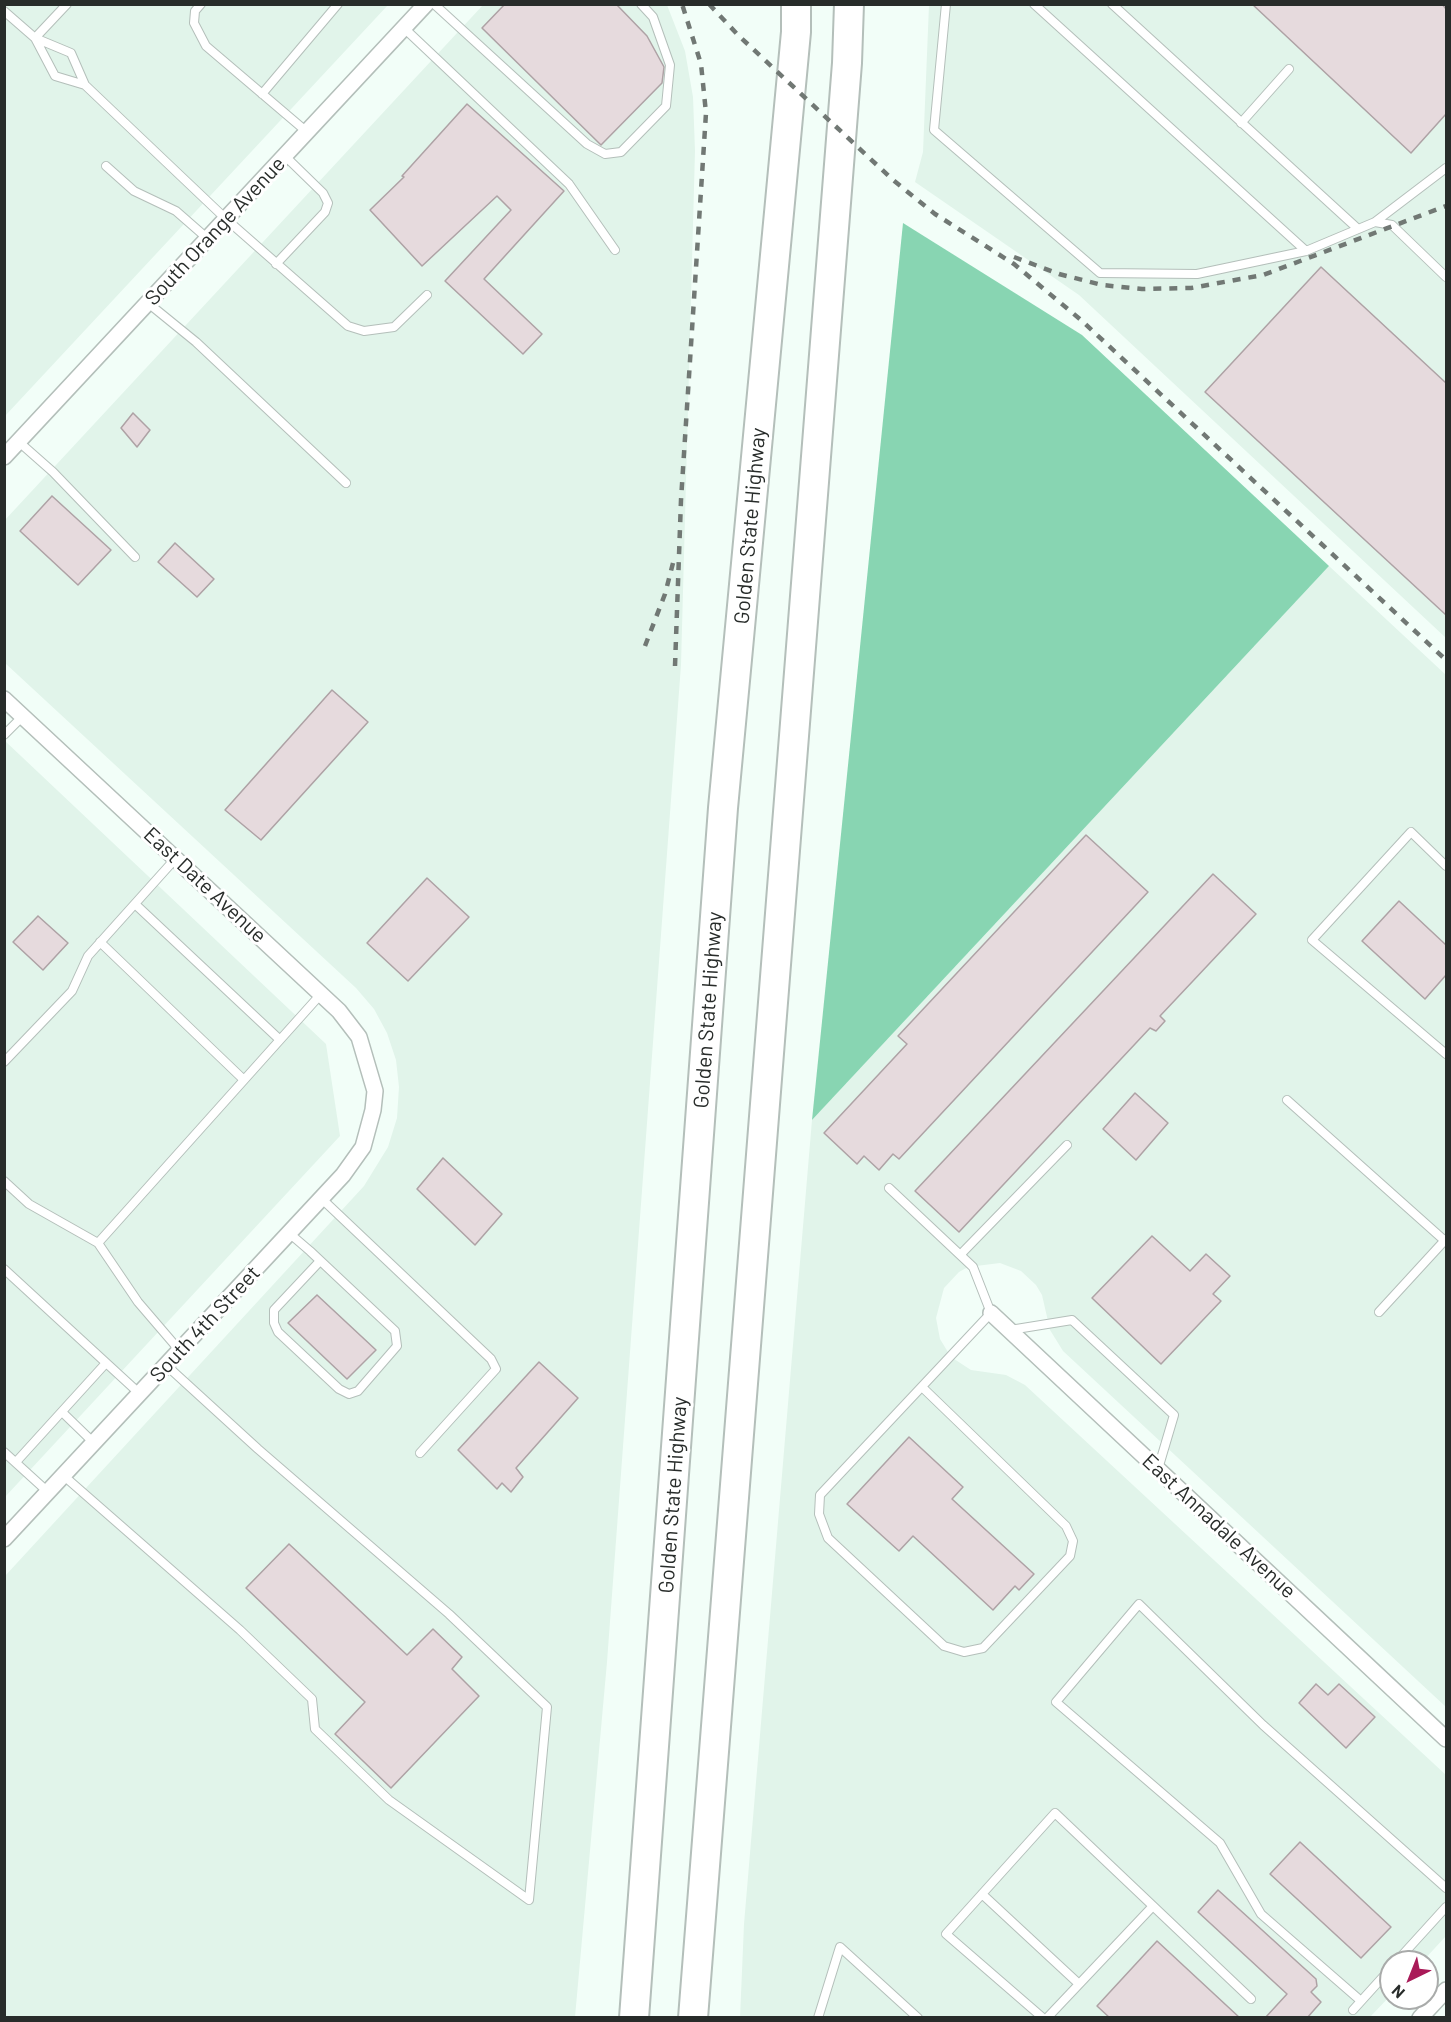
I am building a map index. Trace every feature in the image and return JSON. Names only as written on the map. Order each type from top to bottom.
[{"type":"highway","name":"Golden State Highway","points":[[634,2018],[723,808],[796,32],[796,4]]},
{"type":"highway","points":[[693,2018],[846,75],[849,4]]},
{"type":"street","name":"South Orange Avenue","points":[[4,457],[426,4]]},
{"type":"street","name":"East Date Avenue","points":[[4,699],[321,994],[359,1037],[375,1091]]},
{"type":"street","name":"South 4th Street","points":[[4,1539],[354,1162],[363,1147],[374,1110],[375,1091]]},
{"type":"street","name":"East Annadale Avenue","points":[[991,1313],[1446,1739]]},
{"type":"street","points":[[1420,2018],[1446,1991]]},
{"type":"lane","points":[[35,38],[67,4]]},
{"type":"lane","points":[[201,4],[194,17],[199,36],[206,46],[307,132]]},
{"type":"lane","points":[[262,94],[338,4]]},
{"type":"lane","points":[[434,4],[587,144],[606,154],[621,152],[666,106],[670,65],[653,17],[641,4]]},
{"type":"lane","points":[[946,4],[934,130],[1100,273],[1197,274],[1306,251],[1375,222],[1446,168]]},
{"type":"lane","points":[[1034,4],[1306,251]]},
{"type":"lane","points":[[1112,4],[1358,229]]},
{"type":"lane","points":[[5,12],[35,38],[71,53],[86,85],[226,219],[348,326],[364,331],[394,327],[427,295]]},
{"type":"lane","points":[[404,28],[570,184],[615,250]]},
{"type":"lane","points":[[35,38],[55,76],[86,85]]},
{"type":"lane","points":[[1241,123],[1288,69]]},
{"type":"lane","points":[[276,264],[325,212],[328,203],[323,193],[285,156]]},
{"type":"lane","points":[[106,166],[134,191],[176,211],[208,239]]},
{"type":"lane","points":[[1375,222],[1392,225],[1446,277]]},
{"type":"lane","points":[[148,303],[196,342],[346,483]]},
{"type":"lane","points":[[19,442],[53,472],[135,557]]},
{"type":"lane","points":[[4,735],[23,716]]},
{"type":"lane","points":[[1446,866],[1411,832],[1312,940],[1446,1054]]},
{"type":"lane","points":[[4,1062],[72,991],[88,956],[176,858]]},
{"type":"lane","points":[[135,904],[279,1039]]},
{"type":"lane","points":[[100,942],[244,1080]]},
{"type":"lane","points":[[98,1243],[321,994]]},
{"type":"lane","points":[[1287,1100],[1446,1240],[1379,1312]]},
{"type":"lane","points":[[960,1255],[1067,1145]]},
{"type":"lane","points":[[4,1181],[29,1204],[98,1243],[138,1302],[180,1351]]},
{"type":"lane","points":[[890,1188],[973,1267],[991,1313],[820,1496],[819,1514],[828,1538],[944,1646],[964,1652],[983,1648],[1070,1556],[1073,1541],[1066,1526],[922,1387]]},
{"type":"lane","points":[[322,1198],[491,1359],[496,1369],[420,1453]]},
{"type":"lane","points":[[289,1233],[320,1261],[395,1331],[397,1346],[358,1392],[349,1394],[339,1389],[278,1332],[274,1323],[274,1310],[320,1261]]},
{"type":"lane","points":[[4,1269],[140,1394]]},
{"type":"lane","points":[[1010,1330],[1072,1320],[1174,1415],[1158,1469]]},
{"type":"lane","points":[[16,1462],[106,1363]]},
{"type":"lane","points":[[63,1476],[240,1630],[312,1699],[315,1729],[389,1800],[529,1900],[547,1707],[449,1614],[258,1449],[166,1365]]},
{"type":"lane","points":[[62,1412],[94,1443]]},
{"type":"lane","points":[[4,1452],[48,1492]]},
{"type":"lane","points":[[1361,2001],[1261,1914],[1220,1843],[1056,1702],[1139,1604],[1263,1725],[1446,1888]]},
{"type":"lane","points":[[1152,1906],[1045,2018],[946,1934],[1055,1813],[1251,1999]]},
{"type":"lane","points":[[982,1894],[1079,1984]]},
{"type":"lane","points":[[1407,1950],[1446,1906]]},
{"type":"lane","points":[[818,2018],[840,1947],[918,2018]]},
{"type":"lane","points":[[1353,2010],[1379,1981]]},
{"type":"shaded area","points":[[5,5],[388,5],[5,416]]},
{"type":"shaded area","points":[[483,5],[667,5],[685,51],[693,97],[695,151],[681,665],[607,1662],[575,2017],[5,2017],[5,1576],[364,1186],[388,1147],[397,1118],[399,1087],[396,1060],[387,1033],[374,1009],[356,988],[5,663],[4,521]]},
{"type":"shaded area","points":[[929,5],[1446,5],[1446,638],[1079,295],[915,182],[923,152]]},
{"type":"shaded area","points":[[903,223],[1082,335],[1329,566],[812,1120]]},
{"type":"shaded area","points":[[1329,566],[1446,675],[1446,1707],[1063,1351],[1050,1330],[1042,1295],[1036,1285],[1021,1271],[1000,1263],[968,1267],[959,1272],[944,1288],[936,1318],[940,1339],[951,1357],[971,1370],[1006,1375],[1025,1385],[1446,1775],[1446,1936],[1433,1950],[1379,1950],[1379,2008],[1370,2017],[740,2018],[744,1924],[812,1120]]},
{"type":"shaded area","points":[[4,740],[326,1044],[340,1136],[5,1497]]},
{"type":"building","points":[[505,4],[616,4],[647,36],[664,67],[662,83],[601,145],[482,28]]},
{"type":"building","points":[[1252,4],[1442,4],[1446,9],[1446,114],[1411,153]]},
{"type":"building","points":[[467,104],[564,191],[484,279],[542,334],[523,354],[445,281],[511,210],[497,196],[422,266],[370,210],[404,177],[402,176]]},
{"type":"building","points":[[1321,267],[1446,383],[1446,615],[1205,392]]},
{"type":"building","points":[[133,413],[150,430],[137,447],[121,428]]},
{"type":"building","points":[[52,496],[111,550],[78,585],[20,531]]},
{"type":"building","points":[[175,543],[214,579],[197,597],[158,562]]},
{"type":"building","points":[[332,690],[368,722],[261,840],[225,810]]},
{"type":"building","points":[[1086,835],[1148,892],[899,1159],[893,1154],[879,1170],[864,1156],[857,1164],[824,1133],[907,1044],[898,1036]]},
{"type":"building","points":[[1213,874],[1256,914],[1160,1016],[1165,1021],[1156,1031],[1150,1028],[959,1232],[915,1191]]},
{"type":"building","points":[[427,878],[469,917],[408,981],[367,943]]},
{"type":"building","points":[[1399,901],[1446,945],[1446,975],[1425,999],[1362,941]]},
{"type":"building","points":[[38,916],[68,943],[43,970],[13,942]]},
{"type":"building","points":[[1135,1093],[1168,1123],[1136,1160],[1103,1129]]},
{"type":"building","points":[[443,1158],[502,1214],[475,1245],[417,1189]]},
{"type":"building","points":[[1152,1236],[1190,1271],[1206,1254],[1230,1276],[1213,1294],[1221,1301],[1161,1364],[1092,1298]]},
{"type":"building","points":[[317,1295],[376,1350],[347,1379],[288,1323]]},
{"type":"building","points":[[539,1362],[578,1398],[516,1468],[523,1477],[511,1492],[502,1483],[497,1489],[458,1450]]},
{"type":"building","points":[[909,1437],[963,1487],[952,1499],[1034,1574],[1019,1590],[1015,1586],[993,1610],[913,1536],[899,1551],[847,1504]]},
{"type":"building","points":[[289,1544],[407,1655],[433,1629],[462,1657],[452,1669],[479,1696],[391,1788],[335,1734],[365,1702],[246,1588]]},
{"type":"building","points":[[1316,1684],[1328,1695],[1339,1684],[1375,1717],[1346,1748],[1299,1703]]},
{"type":"building","points":[[1300,1842],[1391,1927],[1361,1958],[1270,1874]]},
{"type":"building","points":[[1218,1890],[1316,1979],[1317,1986],[1311,1992],[1321,2002],[1307,2018],[1265,2018],[1287,1994],[1198,1912]]},
{"type":"building","points":[[1157,1941],[1240,2018],[1110,2018],[1097,2006]]},
{"type":"railway","points":[[675,666],[681,500],[706,113],[701,64],[682,4]]},
{"type":"railway","points":[[709,4],[738,35],[893,180],[935,214],[1014,264],[1081,320],[1446,660]]},
{"type":"railway","points":[[1014,257],[1059,274],[1102,285],[1142,289],[1191,288],[1263,275],[1446,206]]},
{"type":"railway","points":[[645,646],[665,594],[673,563]]}]
